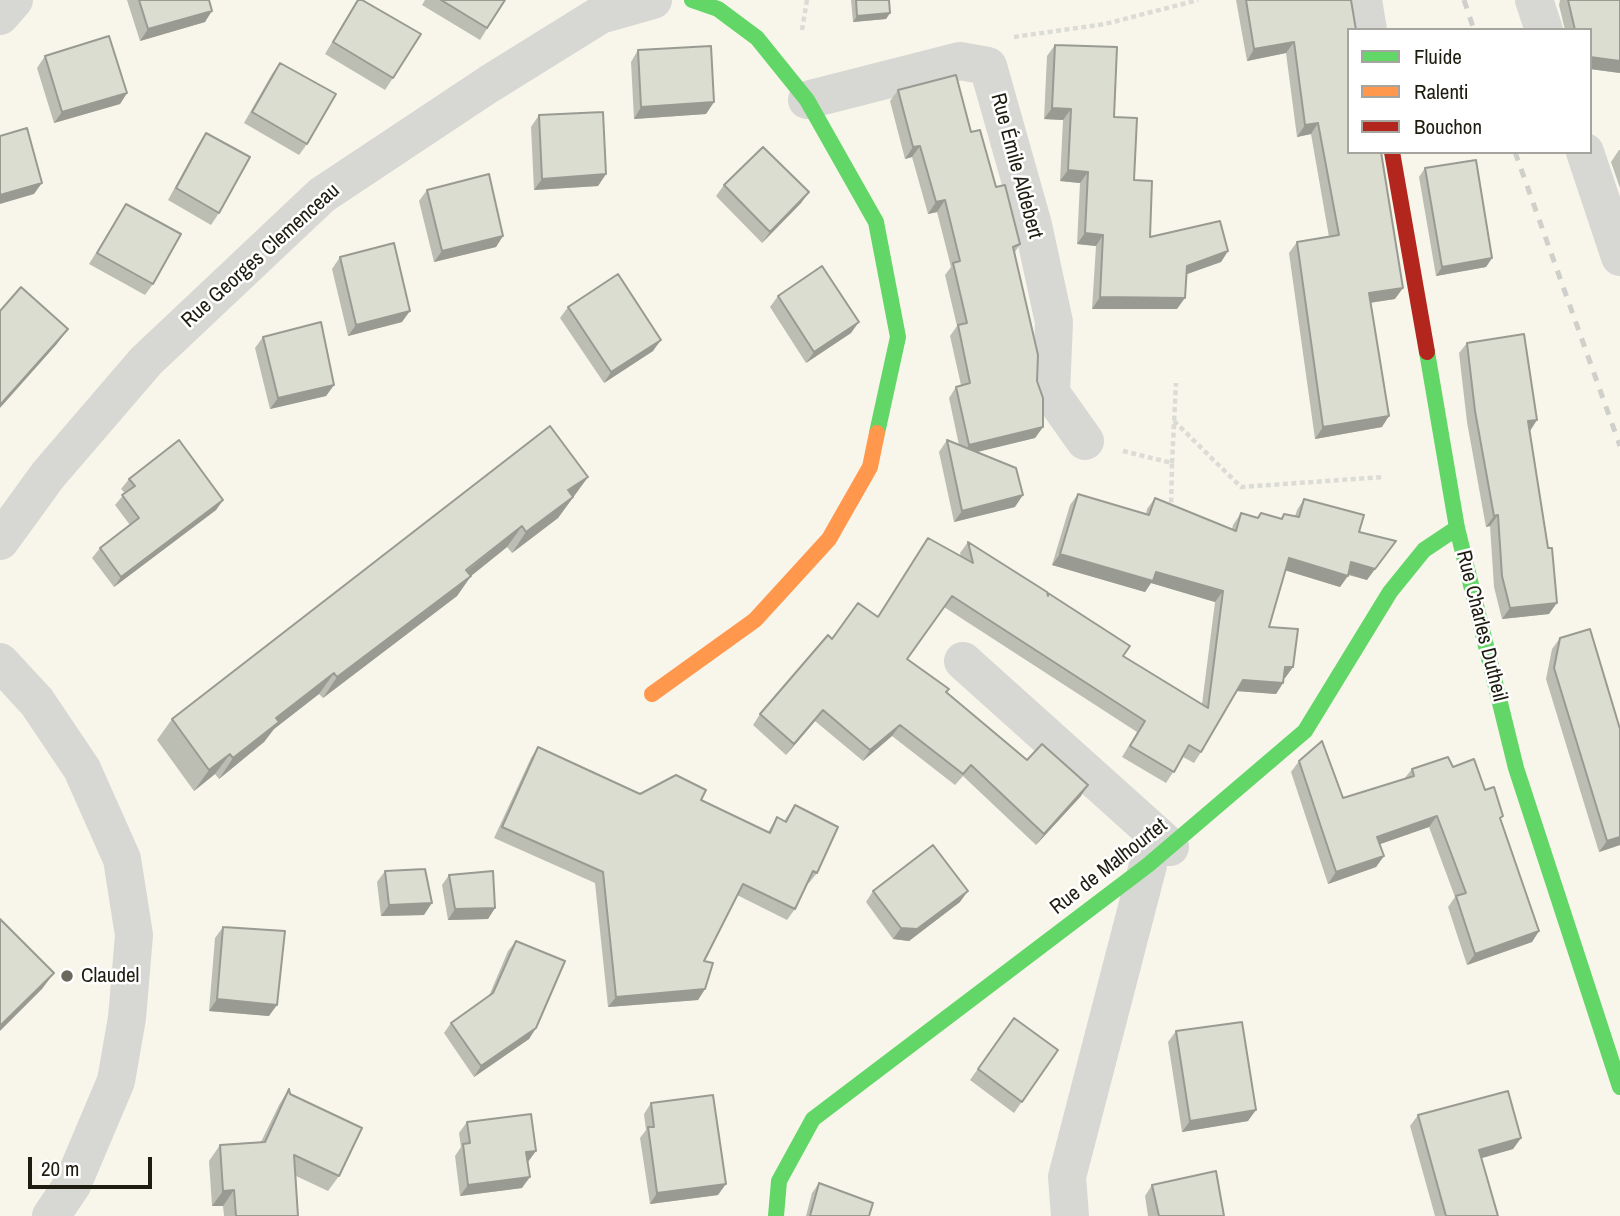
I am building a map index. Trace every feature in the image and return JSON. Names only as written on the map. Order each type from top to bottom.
[{"type":"street","points":[[0,16],[14,0]]},
{"type":"street","name":"Rue Georges Clemenceau","points":[[0,541],[48,475],[146,361],[322,195],[489,84],[600,15],[653,0]]},
{"type":"street","points":[[652,694],[755,620],[830,539],[870,467],[898,337],[876,222],[807,100],[757,38],[718,9],[692,0]]},
{"type":"street","points":[[1363,0],[1368,28]]},
{"type":"street","points":[[1534,0],[1543,28]]},
{"type":"street","name":"Rue Émile Aldebert","points":[[807,100],[960,61],[988,66],[1033,225],[1054,322],[1051,393],[1085,442]]},
{"type":"street","name":"Rue Charles Dutheil","points":[[1392,154],[1457,528],[1516,768],[1620,1087]]},
{"type":"street","points":[[1586,154],[1620,257]]},
{"type":"street","name":"Rue de Malhourtet","points":[[776,1216],[779,1181],[813,1119],[1159,856],[1305,731],[1390,592],[1424,550],[1457,528]]},
{"type":"street","points":[[963,661],[1159,856],[1068,1177],[1070,1216]]},
{"type":"street","points":[[0,662],[37,702],[82,769],[122,859],[134,934],[127,1018],[116,1081],[72,1185],[51,1216]]},
{"type":"path","points":[[988,66],[1011,37],[1105,24],[1198,0]]},
{"type":"path","points":[[1171,512],[1176,383]]},
{"type":"path","points":[[1174,421],[1241,487],[1383,477]]},
{"type":"path","points":[[1085,442],[1172,463]]},
{"type":"building","points":[[139,0],[209,0],[212,11],[148,29]]},
{"type":"building","points":[[358,0],[421,34],[393,78],[333,42]]},
{"type":"building","points":[[441,0],[505,0],[487,28]]},
{"type":"building","points":[[856,0],[889,0],[890,13],[857,16]]},
{"type":"building","points":[[1246,0],[1351,0],[1356,28],[1347,28],[1347,154],[1381,154],[1403,288],[1369,293],[1389,416],[1323,427],[1297,242],[1339,235],[1318,123],[1305,125],[1294,42],[1254,49]]},
{"type":"building","points":[[1568,0],[1620,0],[1620,61],[1592,57],[1592,28],[1575,28]]},
{"type":"building","points":[[109,36],[127,93],[62,112],[45,56]]},
{"type":"building","points":[[1055,45],[1117,47],[1114,117],[1137,118],[1134,180],[1152,181],[1150,237],[1220,221],[1228,251],[1187,266],[1185,298],[1100,297],[1103,235],[1085,233],[1088,172],[1068,170],[1071,109],[1052,108]]},
{"type":"building","points":[[711,46],[714,102],[641,107],[638,50]]},
{"type":"building","points":[[280,63],[336,94],[307,144],[252,112]]},
{"type":"building","points":[[956,75],[971,132],[980,130],[996,187],[1005,185],[1020,244],[1013,247],[1038,355],[1037,381],[1043,398],[1043,427],[969,445],[956,387],[970,383],[958,325],[967,323],[953,263],[960,261],[945,200],[936,202],[920,146],[913,147],[898,90]]},
{"type":"building","points":[[603,112],[606,174],[542,179],[539,115]]},
{"type":"building","points":[[27,128],[42,183],[0,195],[0,136]]},
{"type":"building","points":[[206,133],[250,157],[219,213],[176,188]]},
{"type":"building","points":[[763,147],[809,192],[770,232],[724,185]]},
{"type":"building","points":[[1476,160],[1492,258],[1442,267],[1425,168]]},
{"type":"building","points":[[489,174],[503,236],[442,251],[427,190]]},
{"type":"building","points":[[126,204],[181,234],[153,284],[97,253]]},
{"type":"building","points":[[394,243],[410,311],[356,325],[340,257]]},
{"type":"building","points":[[822,266],[859,322],[814,352],[778,296]]},
{"type":"building","points":[[618,274],[661,340],[611,372],[568,307]]},
{"type":"building","points":[[21,287],[68,329],[0,405],[0,311]]},
{"type":"building","points":[[321,322],[334,385],[278,398],[263,337]]},
{"type":"building","points":[[1524,334],[1537,420],[1528,421],[1548,548],[1552,548],[1557,603],[1510,608],[1502,576],[1498,515],[1494,516],[1475,411],[1467,343]]},
{"type":"building","points":[[550,426],[588,477],[568,490],[573,497],[526,532],[522,526],[466,570],[471,576],[337,677],[334,673],[276,718],[279,722],[233,758],[230,754],[209,770],[172,719]]},
{"type":"building","points":[[179,440],[223,500],[121,577],[100,548],[139,518],[122,495],[135,486],[129,479]]},
{"type":"building","points":[[947,440],[1016,468],[1023,495],[962,511]]},
{"type":"building","points":[[1078,494],[1149,515],[1155,498],[1236,531],[1241,513],[1258,518],[1261,513],[1282,519],[1284,514],[1299,517],[1304,499],[1364,515],[1359,532],[1396,541],[1375,569],[1351,562],[1348,576],[1289,558],[1269,627],[1298,629],[1293,667],[1285,667],[1283,683],[1243,680],[1201,752],[1189,745],[1174,772],[1130,746],[1145,721],[952,596],[907,659],[949,689],[946,692],[1027,760],[1042,744],[1088,785],[1044,834],[971,765],[963,774],[900,725],[870,750],[823,710],[794,744],[760,714],[828,635],[832,639],[858,603],[878,617],[928,538],[973,563],[968,542],[1047,592],[1048,596],[1048,593],[1130,646],[1123,656],[1208,708],[1223,591],[1156,572],[1153,581],[1060,554]]},
{"type":"building","points":[[1590,629],[1620,729],[1620,837],[1607,841],[1554,668],[1560,638]]},
{"type":"building","points":[[1322,741],[1343,798],[1414,776],[1412,769],[1448,757],[1453,767],[1474,759],[1485,790],[1494,787],[1503,816],[1500,818],[1539,931],[1475,954],[1456,896],[1466,893],[1437,816],[1377,837],[1384,856],[1336,872],[1299,761]]},
{"type":"building","points":[[538,747],[640,794],[676,775],[706,790],[701,800],[770,833],[777,817],[786,822],[795,805],[838,827],[817,873],[813,871],[795,909],[743,884],[704,961],[713,963],[705,989],[616,997],[603,872],[502,827]]},
{"type":"building","points":[[933,845],[968,891],[917,929],[901,928],[873,891]]},
{"type":"building","points":[[425,869],[432,903],[389,905],[385,871]]},
{"type":"building","points":[[493,871],[495,908],[455,909],[449,875]]},
{"type":"building","points":[[0,919],[54,973],[0,1026]]},
{"type":"building","points":[[223,927],[285,931],[277,1005],[217,999]]},
{"type":"building","points":[[516,941],[565,961],[536,1028],[481,1066],[451,1023],[493,993]]},
{"type":"building","points":[[1014,1018],[1058,1050],[1022,1102],[978,1069]]},
{"type":"building","points":[[1242,1022],[1256,1110],[1190,1121],[1176,1031]]},
{"type":"building","points":[[289,1089],[290,1094],[362,1128],[339,1176],[294,1155],[298,1216],[236,1216],[234,1190],[223,1191],[220,1145],[265,1142]]},
{"type":"building","points":[[1508,1091],[1521,1138],[1479,1150],[1498,1216],[1446,1216],[1418,1115]]},
{"type":"building","points":[[713,1095],[726,1184],[657,1193],[648,1127],[654,1127],[651,1103]]},
{"type":"building","points":[[531,1114],[536,1151],[526,1152],[530,1177],[468,1185],[463,1144],[470,1143],[467,1122]]},
{"type":"building","points":[[1216,1171],[1224,1216],[1159,1216],[1152,1185]]},
{"type":"building","points":[[819,1183],[873,1203],[869,1216],[810,1216]]},
{"type":"railway","points":[[1464,0],[1473,28]]},
{"type":"railway","points":[[1516,154],[1620,446]]},
{"type":"traffic: fast","points":[[692,0],[718,9],[757,38],[807,100],[876,222],[898,337],[877,433]]},
{"type":"traffic: fast","points":[[1427,352],[1457,528],[1516,768],[1620,1087]]},
{"type":"traffic: fast","points":[[776,1216],[779,1181],[813,1119],[1148,865],[1305,731],[1390,592],[1424,550],[1457,528]]},
{"type":"traffic: slow","points":[[652,694],[755,620],[829,539],[870,467],[877,433]]},
{"type":"traffic: jam","points":[[1392,154],[1427,352]]},
{"type":"place","name":"Claudel","points":[[67,976]]}]
